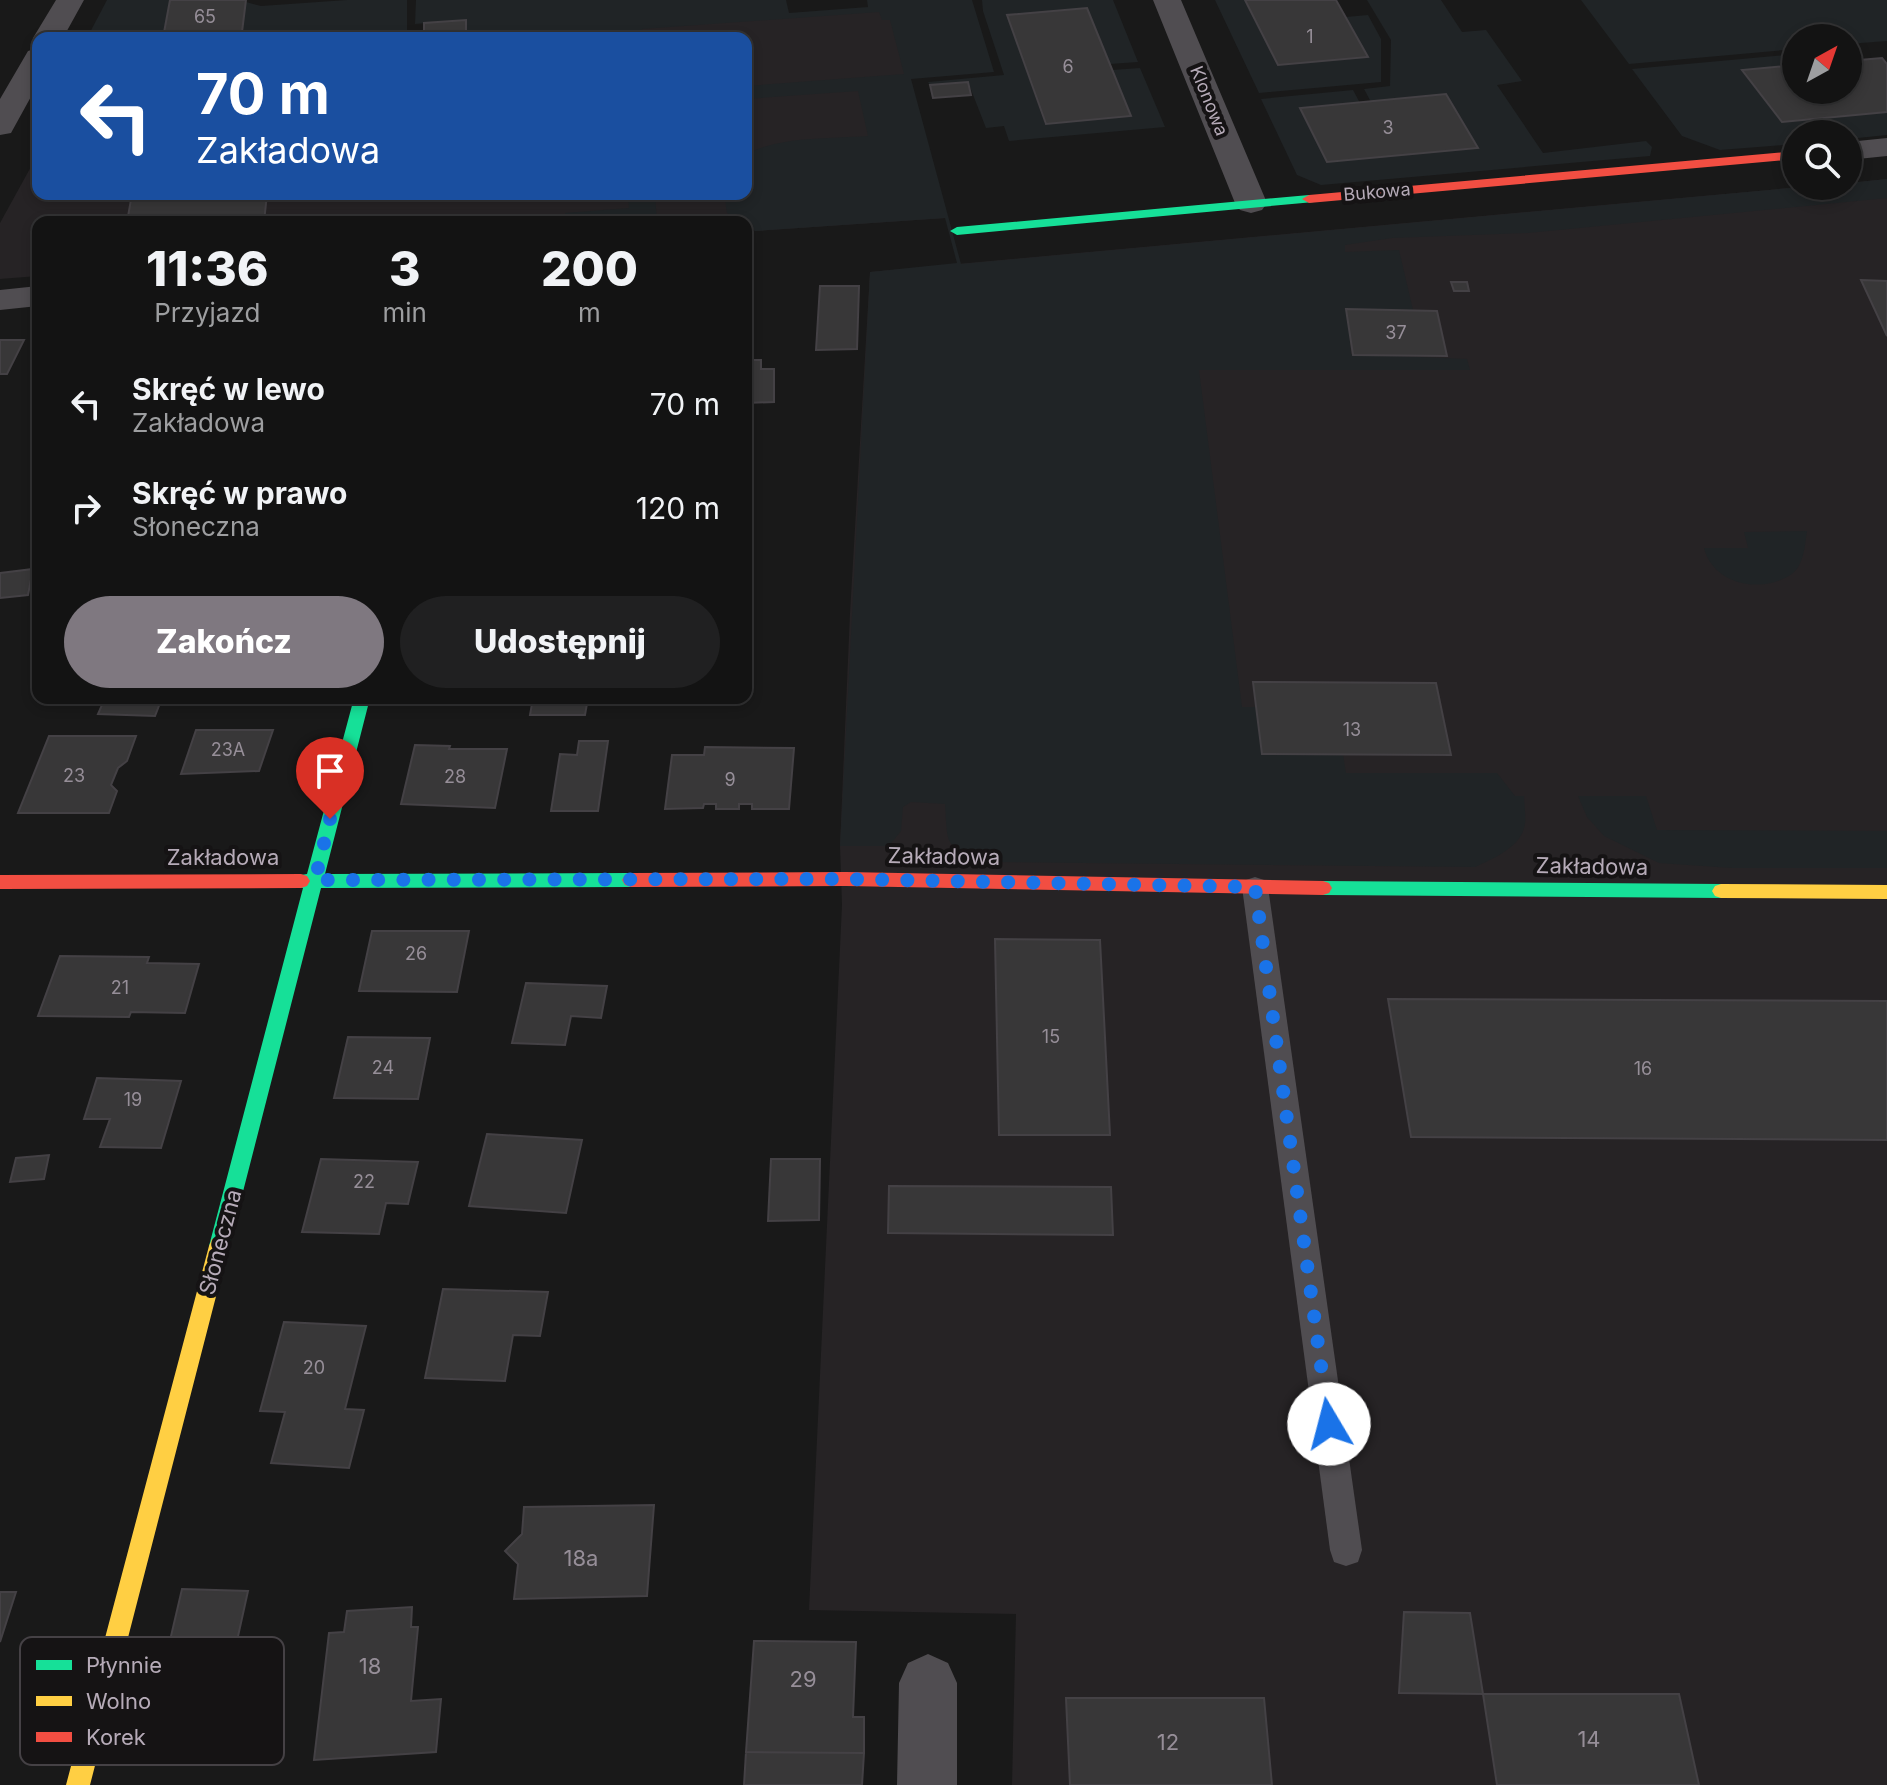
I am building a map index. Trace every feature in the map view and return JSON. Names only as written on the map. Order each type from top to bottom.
[{"type":"street","points":[[51,32],[70,0]]},
{"type":"street","name":"Klonowa","points":[[1167,0],[1251,203]]},
{"type":"street","points":[[0,126],[32,68]]},
{"type":"street","points":[[1862,150],[1887,147]]},
{"type":"street","name":"Bukowa","points":[[957,231],[1782,156]]},
{"type":"street","points":[[0,300],[32,297]]},
{"type":"street","name":"Słoneczna","points":[[117,1637],[360,704]]},
{"type":"street","name":"Zakładowa","points":[[0,882],[846,879],[1255,887],[1887,892]]},
{"type":"street","points":[[927,1785],[928,1683]]},
{"type":"street","name":"Słoneczna","points":[[78,1785],[83,1765]]},
{"type":"lane","points":[[1255,887],[1346,1550]]},
{"type":"shaded area","points":[[107,0],[170,0],[164,32],[90,32]]},
{"type":"shaded area","points":[[347,0],[407,0],[407,32],[242,32],[246,2],[261,6]]},
{"type":"shaded area","points":[[416,0],[786,0],[789,13],[868,7],[867,0],[972,0],[994,72],[911,79],[961,264],[1782,189],[1782,200],[1862,200],[1862,182],[1887,179],[1887,198],[1528,233],[1392,238],[1345,245],[1345,252],[1399,250],[1413,310],[1347,309],[1351,354],[1467,359],[1470,370],[1199,370],[1242,707],[1256,707],[1262,754],[1343,754],[1346,773],[1497,773],[1515,796],[1524,796],[1524,828],[1517,841],[1504,852],[1475,867],[988,862],[951,844],[945,804],[911,802],[903,807],[901,831],[889,846],[840,846],[870,272],[957,263],[945,218],[755,231],[752,216],[727,213],[725,200],[752,200],[752,151],[806,139],[868,136],[858,91],[752,99],[752,86],[904,74],[890,20],[882,20],[879,12],[642,29],[642,32],[454,32],[466,31],[466,20],[415,24]]},
{"type":"shaded area","points":[[982,0],[1113,0],[1138,62],[1110,64],[1087,8],[1007,15],[1045,124],[1131,116],[1112,70],[1140,68],[1165,127],[1009,141],[1004,126],[986,128],[968,82],[930,85],[928,82],[1004,75]]},
{"type":"shaded area","points":[[1215,0],[1245,0],[1278,65],[1368,57],[1346,17],[1368,15],[1381,39],[1381,82],[1259,93]]},
{"type":"shaded area","points":[[1367,0],[1441,0],[1462,32],[1486,30],[1522,81],[1497,85],[1543,153],[1646,141],[1652,147],[1650,156],[1321,185],[1297,175],[1261,99],[1353,90],[1360,103],[1300,109],[1327,162],[1371,102],[1364,89],[1390,86],[1391,40]]},
{"type":"shaded area","points":[[1581,0],[1887,0],[1887,41],[1862,43],[1862,24],[1782,24],[1782,50],[1629,64]]},
{"type":"shaded area","points":[[891,6],[946,218],[755,231],[752,229],[752,216],[729,214],[32,216],[32,276],[0,279],[0,223],[32,165],[32,200],[752,200],[752,32],[576,32]]},
{"type":"shaded area","points":[[1782,55],[1782,67],[1742,71],[1782,122],[1782,145],[1720,150],[1682,136],[1632,69]]},
{"type":"shaded area","points":[[1887,112],[1887,135],[1862,138],[1862,120],[1803,120]]},
{"type":"shaded area","points":[[1887,179],[1887,1785],[1012,1785],[1016,1614],[809,1610],[842,905],[840,846],[850,613],[870,272],[1782,189],[1782,200],[1862,200],[1862,182]]},
{"type":"shaded area","points":[[628,200],[655,200],[657,216],[565,216],[565,213],[629,208]]},
{"type":"shaded area","points":[[1807,531],[1797,569],[1781,580],[1768,584],[1754,585],[1728,578],[1709,561],[1704,548],[1748,548],[1744,532]]},
{"type":"shaded area","points":[[1578,796],[1646,796],[1657,830],[1887,831],[1887,868],[1732,868],[1659,863],[1604,836],[1587,817]]},
{"type":"building","points":[[170,0],[246,0],[242,32],[164,32]]},
{"type":"building","points":[[1245,0],[1336,0],[1368,57],[1278,65]]},
{"type":"building","points":[[1087,8],[1131,116],[1046,124],[1007,15]]},
{"type":"building","points":[[466,20],[466,32],[424,32],[424,23]]},
{"type":"building","points":[[1882,58],[1887,64],[1887,112],[1782,122],[1742,70],[1782,66],[1782,104],[1862,104],[1862,60]]},
{"type":"building","points":[[968,82],[971,95],[933,98],[930,85]]},
{"type":"building","points":[[1446,94],[1478,148],[1327,162],[1300,108]]},
{"type":"building","points":[[131,200],[266,200],[265,216],[128,216]]},
{"type":"building","points":[[1861,280],[1887,281],[1887,336]]},
{"type":"building","points":[[1451,282],[1467,282],[1469,291],[1454,291]]},
{"type":"building","points":[[820,286],[859,286],[857,349],[816,350]]},
{"type":"building","points":[[1346,309],[1437,311],[1447,356],[1353,355]]},
{"type":"building","points":[[0,340],[24,340],[7,374],[0,374]]},
{"type":"building","points":[[752,360],[761,360],[761,369],[774,369],[774,402],[752,403]]},
{"type":"building","points":[[32,569],[28,595],[0,598],[0,573]]},
{"type":"building","points":[[1253,682],[1436,683],[1451,755],[1262,754]]},
{"type":"building","points":[[102,704],[160,704],[155,716],[98,714]]},
{"type":"building","points":[[532,704],[587,704],[585,715],[530,715]]},
{"type":"building","points":[[196,730],[273,730],[259,771],[181,774]]},
{"type":"building","points":[[49,736],[136,736],[127,761],[118,768],[111,785],[117,791],[109,813],[18,813]]},
{"type":"building","points":[[579,741],[608,741],[598,811],[551,811],[560,754],[577,755]]},
{"type":"building","points":[[415,745],[450,746],[449,749],[507,749],[495,808],[401,804]]},
{"type":"building","points":[[705,747],[794,748],[789,809],[752,809],[752,804],[739,804],[739,809],[716,809],[716,804],[704,804],[703,808],[665,809],[672,755],[704,755]]},
{"type":"building","points":[[372,931],[469,931],[457,992],[359,991]]},
{"type":"building","points":[[995,939],[1100,940],[1110,1135],[999,1135]]},
{"type":"building","points":[[60,956],[149,957],[147,963],[199,964],[185,1013],[131,1012],[129,1017],[38,1016]]},
{"type":"building","points":[[526,983],[607,986],[601,1018],[571,1016],[565,1045],[512,1043]]},
{"type":"building","points":[[1388,999],[1887,1001],[1887,1140],[1411,1137]]},
{"type":"building","points":[[348,1037],[430,1038],[418,1099],[334,1098]]},
{"type":"building","points":[[97,1078],[181,1081],[161,1148],[100,1147],[110,1119],[84,1119]]},
{"type":"building","points":[[487,1134],[582,1140],[566,1213],[469,1206]]},
{"type":"building","points":[[49,1155],[44,1179],[10,1182],[16,1158]]},
{"type":"building","points":[[321,1159],[418,1162],[408,1204],[386,1203],[379,1234],[302,1232]]},
{"type":"building","points":[[771,1159],[820,1159],[819,1220],[768,1221]]},
{"type":"building","points":[[889,1186],[1111,1187],[1113,1235],[888,1233]]},
{"type":"building","points":[[443,1289],[548,1292],[540,1336],[513,1335],[505,1381],[425,1378]]},
{"type":"building","points":[[284,1322],[366,1326],[345,1409],[364,1410],[349,1468],[271,1463],[285,1412],[260,1411]]},
{"type":"building","points":[[654,1505],[647,1596],[514,1599],[518,1564],[505,1551],[522,1534],[524,1507]]},
{"type":"building","points":[[182,1589],[248,1591],[238,1637],[171,1637]]},
{"type":"building","points":[[0,1592],[16,1592],[0,1642]]},
{"type":"building","points":[[412,1607],[411,1627],[418,1627],[411,1701],[441,1699],[436,1752],[314,1760],[329,1633],[344,1632],[347,1611]]},
{"type":"building","points":[[1404,1612],[1470,1613],[1483,1694],[1399,1693]]},
{"type":"building","points":[[754,1641],[856,1642],[853,1717],[864,1717],[864,1753],[746,1752]]},
{"type":"building","points":[[1483,1694],[1679,1694],[1699,1785],[1497,1785]]},
{"type":"building","points":[[1066,1698],[1264,1698],[1272,1785],[1070,1785]]},
{"type":"building","points":[[746,1752],[864,1753],[862,1785],[744,1785]]},
{"type":"traffic: fast","points":[[957,231],[1309,199]]},
{"type":"traffic: fast","points":[[219,1246],[360,704]]},
{"type":"traffic: fast","points":[[301,881],[631,880]]},
{"type":"traffic: fast","points":[[1323,888],[1721,891]]},
{"type":"traffic: slow","points":[[1721,891],[1887,892]]},
{"type":"traffic: slow","points":[[117,1637],[219,1246]]},
{"type":"traffic: slow","points":[[78,1785],[83,1765]]},
{"type":"traffic: jam","points":[[1309,199],[1782,156]]},
{"type":"traffic: jam","points":[[631,880],[846,879],[1323,888]]},
{"type":"traffic: jam","points":[[0,882],[301,881]]},
{"type":"route","points":[[330,819],[315,880],[846,879],[1255,887],[1329,1424]]}]
